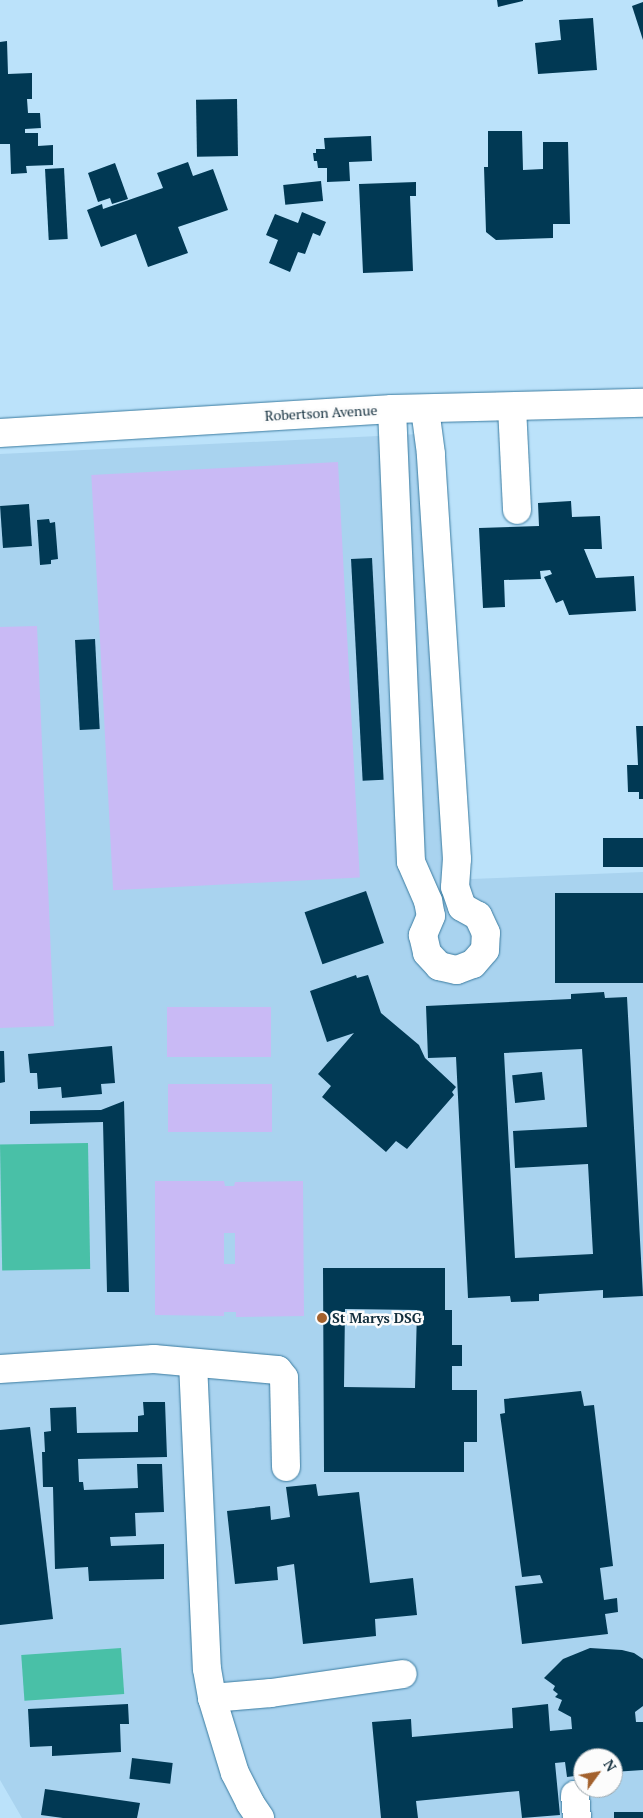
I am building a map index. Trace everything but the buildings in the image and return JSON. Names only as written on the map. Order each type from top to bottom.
[{"type":"street","name":"Robertson Avenue","points":[[0,433],[392,409],[643,403]]},
{"type":"street","points":[[512,407],[517,510]]},
{"type":"street","points":[[392,409],[411,862],[428,901],[431,916],[423,935],[427,953],[439,966],[456,970],[473,964],[484,950],[486,932],[478,916],[462,908],[455,887],[456,859],[431,454],[424,409]]},
{"type":"street","points":[[0,1369],[154,1359],[274,1369],[282,1374],[285,1384],[286,1467]]},
{"type":"street","points":[[193,1363],[207,1669],[212,1698],[235,1773],[260,1818]]},
{"type":"street","points":[[212,1698],[271,1693],[403,1674]]},
{"type":"shaded area","name":"St Marys DSG","points":[[440,433],[471,879],[643,872],[643,1818],[22,1818],[0,1780],[0,454]]},
{"type":"shaded area","points":[[338,462],[360,877],[113,890],[91,475]]},
{"type":"shaded area","points":[[37,626],[54,1026],[0,1028],[0,627]]},
{"type":"shaded area","points":[[167,1007],[271,1007],[271,1057],[167,1057]]},
{"type":"shaded area","points":[[168,1084],[272,1084],[272,1132],[168,1132]]},
{"type":"shaded area","points":[[88,1143],[90,1269],[2,1271],[0,1145]]},
{"type":"shaded area","points":[[155,1181],[224,1181],[225,1186],[234,1186],[235,1182],[303,1181],[304,1316],[236,1317],[236,1312],[224,1312],[224,1316],[155,1315]],"holes":[[[224,1233],[235,1233],[235,1264],[224,1264]]]},
{"type":"shaded area","points":[[121,1648],[124,1694],[24,1701],[21,1655]]},
{"type":"place","name":"St Marys DSG","points":[[322,1318]]}]
